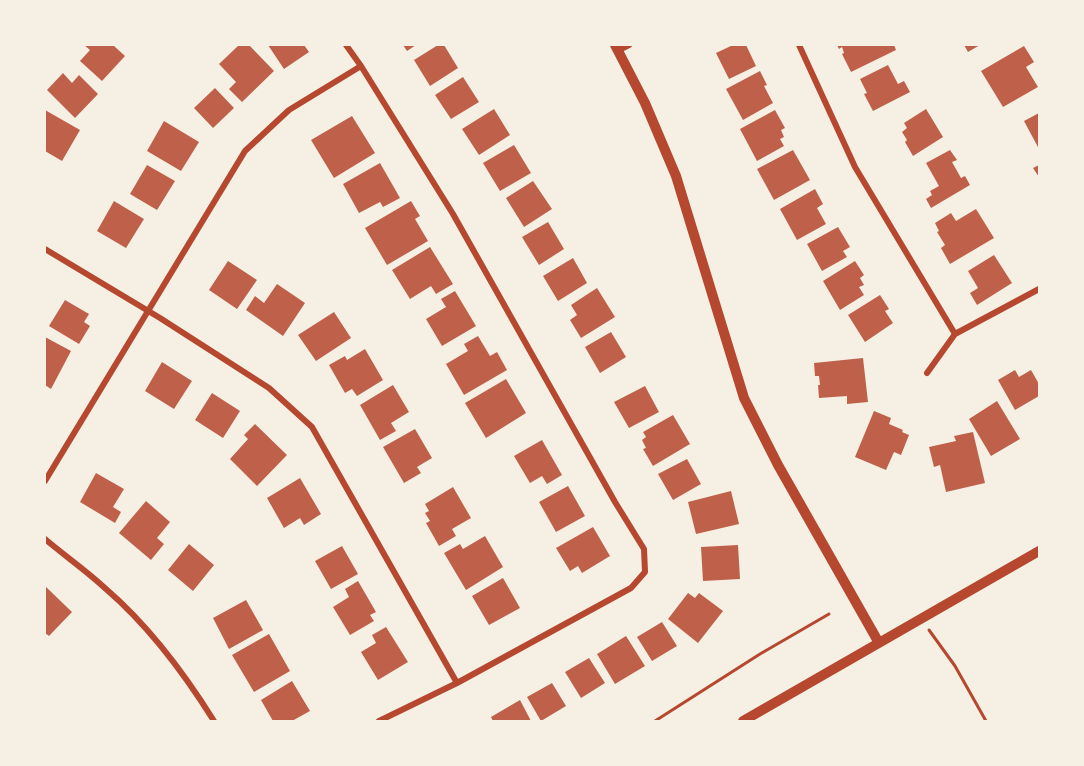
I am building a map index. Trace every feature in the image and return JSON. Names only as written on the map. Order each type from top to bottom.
[{"type":"street","points":[[346,45],[362,66],[453,214],[615,502],[644,549],[645,572],[631,588],[457,683],[379,721]]},
{"type":"street","points":[[799,45],[855,167],[955,334]]},
{"type":"street","points":[[621,47],[676,176],[744,398],[778,465],[879,643]]},
{"type":"street","points":[[45,481],[245,151],[290,110],[362,66]]},
{"type":"street","points":[[45,249],[147,310],[269,388],[312,427],[457,683]]},
{"type":"street","points":[[927,373],[955,334],[1039,289]]},
{"type":"street","points":[[45,539],[107,589],[148,629],[195,691],[214,721]]},
{"type":"street","points":[[743,721],[1039,551]]},
{"type":"path","points":[[655,721],[760,654],[829,614]]},
{"type":"path","points":[[921,619],[955,666],[986,721]]},
{"type":"building","points":[[84,45],[113,45],[125,56],[102,81],[80,61],[90,50]]},
{"type":"building","points":[[239,45],[249,45],[274,71],[242,102],[229,89],[236,82],[219,64]]},
{"type":"building","points":[[268,45],[304,45],[309,52],[284,69]]},
{"type":"building","points":[[403,45],[416,45],[407,51]]},
{"type":"building","points":[[438,45],[444,45],[458,68],[430,86],[414,60]]},
{"type":"building","points":[[733,45],[746,45],[756,66],[729,79],[716,53]]},
{"type":"building","points":[[837,45],[894,45],[896,50],[851,72],[842,54],[844,53],[842,47],[839,49]]},
{"type":"building","points":[[964,45],[980,45],[968,52]]},
{"type":"building","points":[[1024,46],[1034,62],[1026,67],[1038,87],[1003,107],[981,71]]},
{"type":"building","points":[[888,65],[898,84],[904,81],[910,92],[873,111],[864,94],[867,93],[860,79]]},
{"type":"building","points":[[760,71],[767,85],[764,86],[773,103],[743,120],[726,89]]},
{"type":"building","points":[[63,73],[72,83],[79,75],[98,94],[75,118],[47,90]]},
{"type":"building","points":[[463,77],[479,102],[451,119],[435,95]]},
{"type":"building","points":[[215,88],[234,108],[213,128],[194,108]]},
{"type":"building","points":[[494,109],[510,135],[479,155],[462,129]]},
{"type":"building","points":[[926,109],[943,137],[913,156],[902,132],[907,128],[904,123]]},
{"type":"building","points":[[45,110],[80,130],[62,161],[45,151]]},
{"type":"building","points":[[775,110],[785,128],[781,130],[784,137],[780,139],[784,146],[757,161],[740,129]]},
{"type":"building","points":[[1039,113],[1039,149],[1024,121]]},
{"type":"building","points":[[352,116],[375,153],[334,178],[311,140]]},
{"type":"building","points":[[164,121],[199,142],[181,171],[147,151]]},
{"type":"building","points":[[514,145],[531,173],[500,191],[483,163]]},
{"type":"building","points":[[793,150],[810,180],[774,200],[757,169]]},
{"type":"building","points":[[950,150],[957,160],[952,162],[961,178],[965,176],[970,185],[931,208],[926,199],[932,195],[930,191],[939,186],[926,163]]},
{"type":"building","points":[[380,163],[400,198],[383,207],[380,202],[359,213],[343,184]]},
{"type":"building","points":[[147,165],[175,181],[157,210],[130,194]]},
{"type":"building","points":[[1039,165],[1039,177],[1033,168]]},
{"type":"building","points":[[533,181],[552,209],[524,227],[506,198]]},
{"type":"building","points":[[815,189],[823,204],[817,208],[826,224],[797,240],[780,209]]},
{"type":"building","points":[[114,201],[144,219],[126,248],[97,231]]},
{"type":"building","points":[[411,201],[420,216],[415,219],[428,241],[387,265],[365,228]]},
{"type":"building","points":[[976,209],[994,238],[950,264],[941,248],[945,245],[937,232],[939,231],[935,223],[951,213],[956,221]]},
{"type":"building","points":[[548,222],[564,249],[539,265],[522,237]]},
{"type":"building","points":[[838,227],[850,247],[843,251],[847,257],[822,271],[807,244]]},
{"type":"building","points":[[430,247],[453,284],[436,294],[431,286],[410,299],[392,270]]},
{"type":"building","points":[[994,255],[1012,283],[977,305],[970,293],[978,288],[968,271]]},
{"type":"building","points":[[573,258],[587,283],[558,301],[543,276]]},
{"type":"building","points":[[228,261],[257,280],[237,309],[209,290]]},
{"type":"building","points":[[855,261],[864,275],[860,278],[864,285],[859,287],[864,295],[840,310],[823,281]]},
{"type":"building","points":[[277,284],[305,303],[283,336],[246,310],[255,296],[264,303]]},
{"type":"building","points":[[597,288],[615,317],[581,338],[570,320],[577,315],[571,305]]},
{"type":"building","points":[[455,291],[476,326],[442,346],[426,319],[446,307],[441,299]]},
{"type":"building","points":[[880,295],[889,309],[885,311],[893,323],[865,342],[848,315]]},
{"type":"building","points":[[65,300],[89,314],[84,322],[90,326],[79,344],[49,326]]},
{"type":"building","points":[[334,312],[351,338],[316,361],[298,335]]},
{"type":"building","points":[[611,332],[626,357],[600,373],[585,347]]},
{"type":"building","points":[[478,336],[490,356],[497,352],[507,370],[464,395],[446,364],[468,351],[464,344]]},
{"type":"building","points":[[45,337],[71,351],[51,389],[45,385]]},
{"type":"building","points":[[365,349],[383,380],[357,396],[352,389],[345,393],[329,365],[345,356],[347,360]]},
{"type":"building","points":[[863,358],[868,402],[847,404],[847,396],[819,398],[819,376],[815,376],[814,363]]},
{"type":"building","points":[[162,362],[192,381],[174,409],[145,391]]},
{"type":"building","points":[[1015,370],[1019,377],[1031,370],[1039,384],[1039,396],[1015,410],[998,380]]},
{"type":"building","points":[[506,379],[526,413],[486,438],[465,403]]},
{"type":"building","points":[[393,385],[409,412],[391,423],[396,431],[380,440],[360,405]]},
{"type":"building","points":[[645,386],[659,412],[629,428],[614,402]]},
{"type":"building","points":[[212,393],[240,411],[223,438],[195,420]]},
{"type":"building","points":[[997,401],[1020,439],[991,456],[969,419]]},
{"type":"building","points":[[874,411],[891,418],[889,424],[909,435],[901,455],[894,452],[886,470],[855,457]]},
{"type":"building","points":[[673,415],[690,444],[653,466],[643,449],[646,448],[642,440],[646,437],[643,432]]},
{"type":"building","points":[[255,424],[287,455],[257,486],[230,459],[248,439],[244,435]]},
{"type":"building","points":[[415,429],[432,458],[417,467],[421,473],[404,483],[383,447]]},
{"type":"building","points":[[973,432],[985,483],[946,492],[940,465],[934,467],[929,447],[956,441],[954,436]]},
{"type":"building","points":[[542,440],[562,475],[547,484],[542,476],[530,483],[514,456]]},
{"type":"building","points":[[687,459],[701,484],[673,500],[658,474]]},
{"type":"building","points":[[96,473],[124,489],[113,507],[121,512],[115,523],[80,502]]},
{"type":"building","points":[[300,478],[321,514],[304,525],[300,518],[284,528],[267,498]]},
{"type":"building","points":[[568,486],[585,516],[556,532],[539,502]]},
{"type":"building","points":[[453,487],[471,518],[452,529],[456,536],[439,546],[426,523],[430,521],[425,513],[429,511],[425,504]]},
{"type":"building","points":[[731,491],[739,524],[696,534],[688,502]]},
{"type":"building","points":[[146,501],[170,522],[157,538],[164,544],[151,560],[119,533]]},
{"type":"building","points":[[593,527],[610,556],[582,573],[578,566],[570,571],[556,548]]},
{"type":"building","points":[[485,536],[503,567],[466,590],[444,553],[460,544],[463,549]]},
{"type":"building","points":[[189,544],[214,565],[193,591],[168,570]]},
{"type":"building","points":[[738,545],[740,579],[703,581],[701,547]]},
{"type":"building","points":[[342,546],[358,574],[331,589],[315,561]]},
{"type":"building","points":[[503,578],[520,608],[489,625],[472,596]]},
{"type":"building","points":[[358,581],[376,612],[370,615],[374,621],[350,635],[333,607],[349,597],[345,589]]},
{"type":"building","points":[[45,586],[72,612],[49,636],[45,633]]},
{"type":"building","points":[[688,593],[695,598],[699,593],[723,611],[698,643],[668,619]]},
{"type":"building","points":[[246,600],[263,630],[229,649],[213,618]]},
{"type":"building","points":[[662,622],[677,646],[652,661],[637,637]]},
{"type":"building","points":[[386,627],[408,662],[378,680],[361,652],[376,643],[372,635]]},
{"type":"building","points":[[269,634],[290,671],[254,692],[232,655]]},
{"type":"building","points":[[626,636],[645,666],[615,684],[597,654]]},
{"type":"building","points":[[589,658],[605,683],[581,698],[565,672]]},
{"type":"building","points":[[292,681],[310,711],[292,721],[273,721],[261,700]]},
{"type":"building","points":[[552,683],[566,706],[541,721],[527,697]]},
{"type":"building","points":[[520,700],[531,721],[493,721],[491,717]]}]
